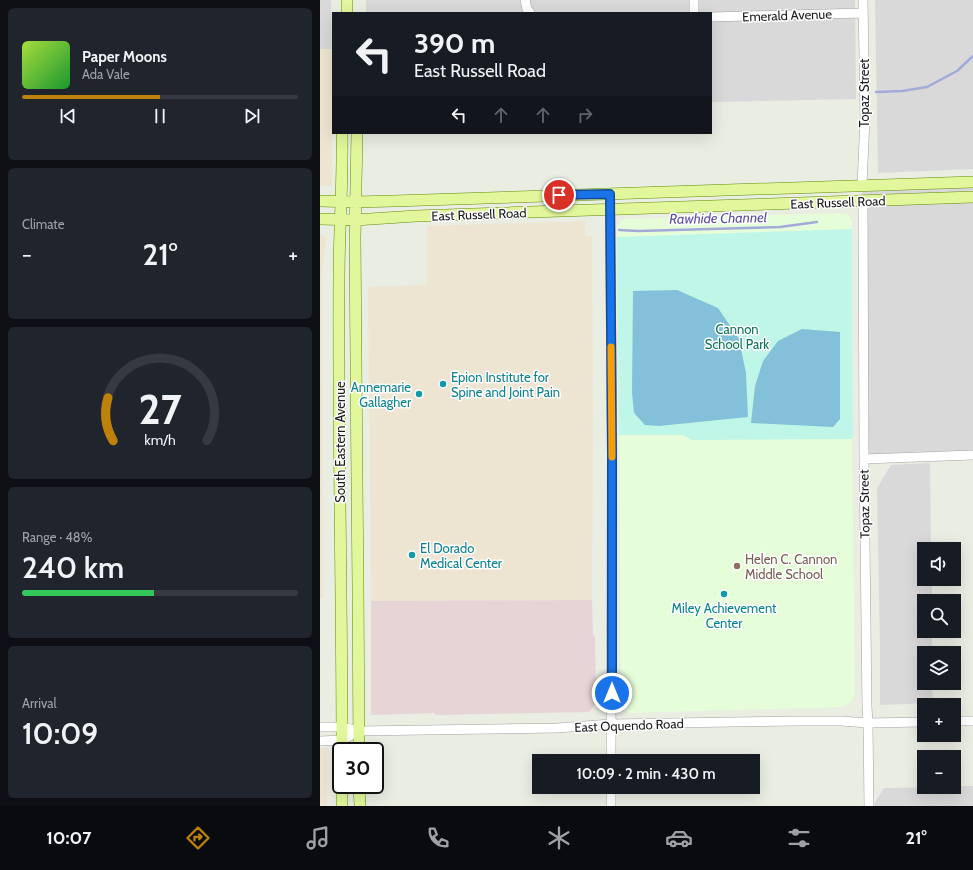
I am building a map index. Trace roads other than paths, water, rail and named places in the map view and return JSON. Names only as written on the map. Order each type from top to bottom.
[{"type":"main road","points":[[347,0],[347,12]]},
{"type":"main road","name":"South Eastern Avenue","points":[[342,134],[342,202],[339,278],[342,742]]},
{"type":"main road","name":"South Eastern Avenue","points":[[357,134],[355,220],[359,742]]},
{"type":"main road","points":[[863,201],[867,196],[882,192],[949,187],[968,182]]},
{"type":"main road","name":"East Russell Road","points":[[320,201],[356,202],[968,182]]},
{"type":"main road","points":[[573,195],[573,211]]},
{"type":"main road","name":"East Russell Road","points":[[320,219],[355,220],[416,216],[973,197]]},
{"type":"main road","points":[[340,487],[357,483]]},
{"type":"main road","points":[[342,794],[342,806]]},
{"type":"main road","points":[[360,794],[360,806]]},
{"type":"street","points":[[525,0],[529,12]]},
{"type":"street","points":[[694,0],[694,12]]},
{"type":"street","name":"Topaz Street","points":[[862,185],[865,119],[863,0]]},
{"type":"street","name":"Emerald Avenue","points":[[712,17],[863,13]]},
{"type":"street","points":[[610,194],[612,453],[611,754]]},
{"type":"street","name":"Topaz Street","points":[[863,201],[864,459],[869,806]]},
{"type":"street","points":[[864,459],[973,455]]},
{"type":"street","name":"East Oquendo Road","points":[[320,727],[342,727],[359,731],[557,728],[611,724],[834,721],[868,723],[917,722]]},
{"type":"street","points":[[961,721],[973,721]]},
{"type":"street","name":"East Oquendo Road","points":[[347,742],[359,731]]},
{"type":"street","name":"East Oquendo Road","points":[[320,740],[332,743]]},
{"type":"street","points":[[611,794],[611,806]]},
{"type":"waterway","name":"Rawhide Channel","points":[[876,92],[902,91],[927,87],[957,71],[973,56]]},
{"type":"waterway","name":"Rawhide Channel","points":[[619,230],[638,231],[780,227],[817,222]]},
{"type":"place","name":"Epion Institute for Spine and Joint Pain","points":[[443,384]]},
{"type":"place","name":"Annemarie Gallagher","points":[[419,394]]},
{"type":"place","name":"El Dorado Medical Center","points":[[412,555]]},
{"type":"place","name":"Helen C. Cannon Middle School","points":[[737,566]]},
{"type":"place","name":"Miley Achievement Center","points":[[724,594]]},
{"type":"park label","name":"Cannon School Park","points":[[737,336]]}]
